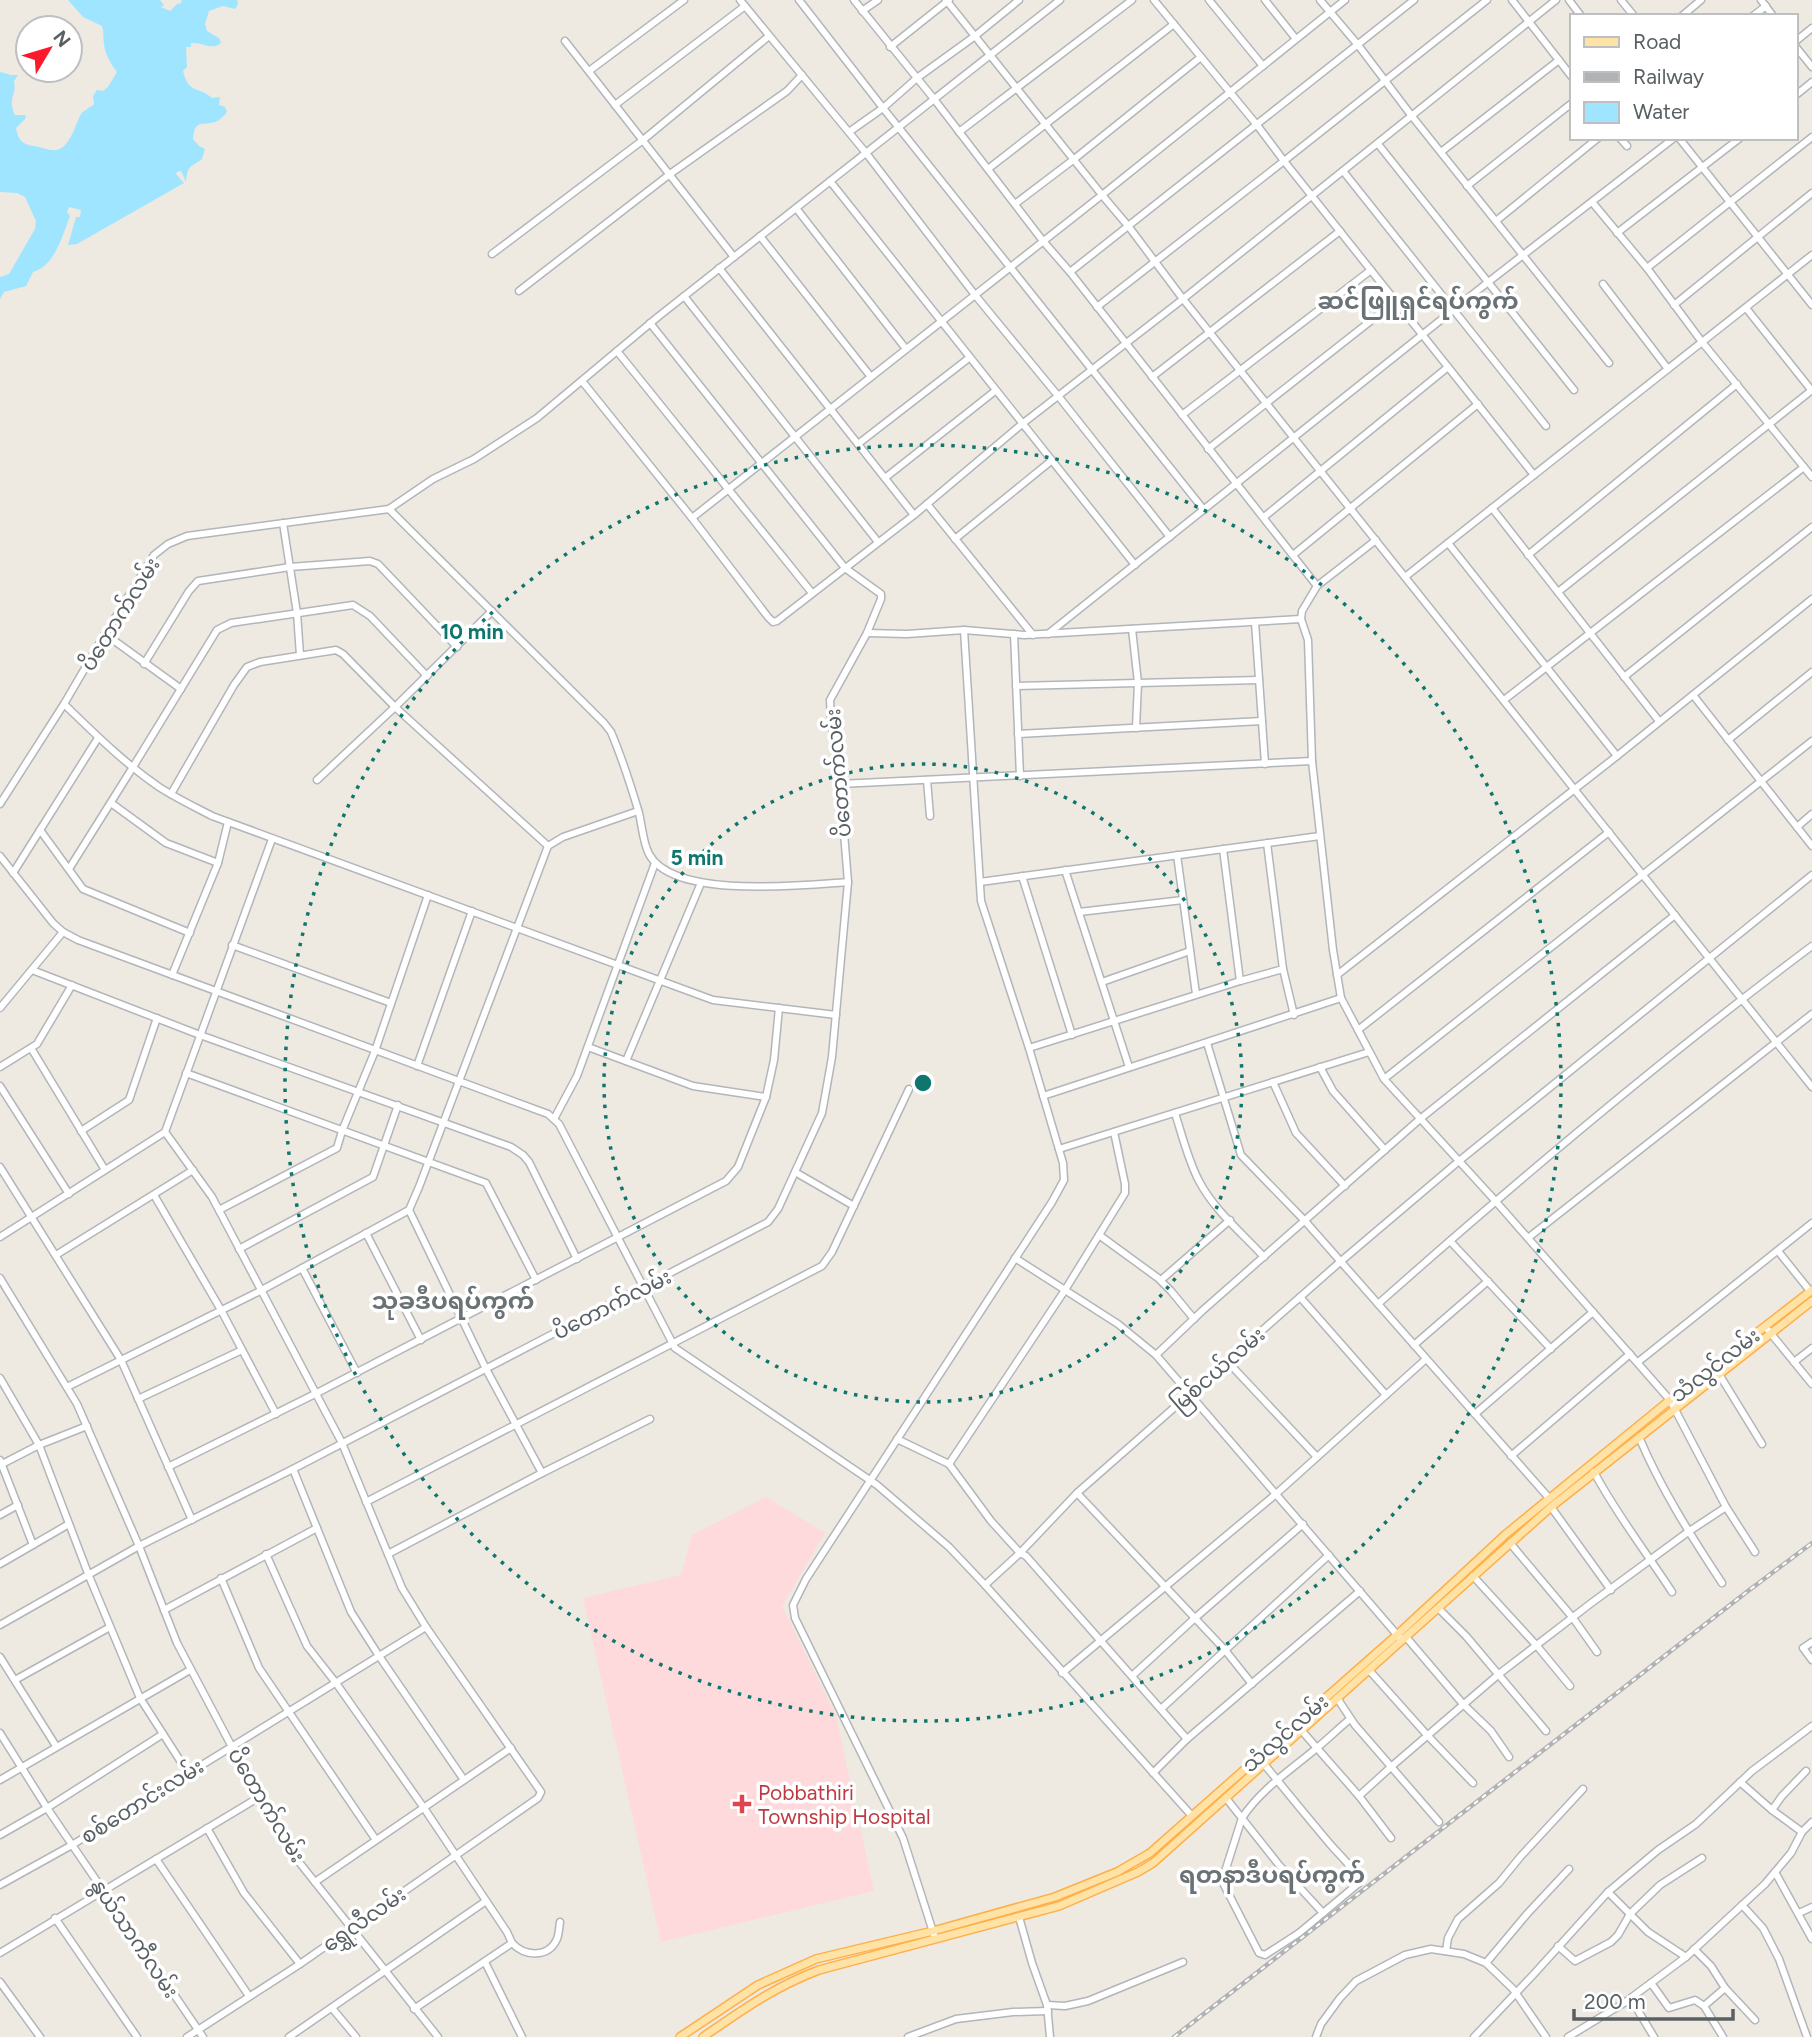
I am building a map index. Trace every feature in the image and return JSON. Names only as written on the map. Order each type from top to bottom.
[{"type":"main road","name":"သံလွင်လမ်း","points":[[709,2035],[764,1995],[792,1980],[819,1970],[1059,1906],[1153,1863],[1369,1670],[1459,1575],[1549,1498],[1811,1290]]},
{"type":"main road","name":"သံလွင်လမ်း","points":[[681,2037],[758,1985],[816,1959],[933,1931],[1055,1897],[1117,1872],[1150,1853],[1438,1608],[1551,1507],[1812,1301]]},
{"type":"main road","points":[[1091,1883],[1095,1891]]},
{"type":"street","points":[[589,71],[684,0]]},
{"type":"street","points":[[799,0],[1204,510]]},
{"type":"street","points":[[853,0],[1317,586]]},
{"type":"street","points":[[862,11],[878,0]]},
{"type":"street","points":[[849,132],[1019,0]]},
{"type":"street","name":"ပိတောက်လမ်း","points":[[0,804],[154,555],[168,544],[187,536],[388,509],[432,479],[474,459],[537,418],[650,323],[1060,0]]},
{"type":"street","points":[[959,132],[1132,0]]},
{"type":"street","points":[[1154,0],[1257,125],[1534,475]]},
{"type":"street","points":[[1209,0],[1263,66]]},
{"type":"street","points":[[1265,0],[1296,39]]},
{"type":"street","points":[[1320,0],[1358,44],[1411,115],[1609,363]]},
{"type":"street","points":[[692,518],[1345,0]]},
{"type":"street","points":[[1070,272],[1414,0]]},
{"type":"street","points":[[1097,307],[1487,0]]},
{"type":"street","points":[[1512,0],[1570,74]]},
{"type":"street","points":[[582,381],[773,622],[779,620],[914,515],[1022,424],[1184,299],[1556,0]]},
{"type":"street","points":[[1684,14],[1701,0]]},
{"type":"street","points":[[890,47],[948,1],[1811,1085]]},
{"type":"street","points":[[615,105],[743,3],[866,153],[975,295],[1170,537]]},
{"type":"street","points":[[988,169],[1174,24]]},
{"type":"street","points":[[1798,39],[1812,28]]},
{"type":"street","points":[[492,254],[643,140],[769,36]]},
{"type":"street","points":[[565,41],[734,257]]},
{"type":"street","points":[[1798,49],[1812,66]]},
{"type":"street","points":[[1015,204],[1201,57]]},
{"type":"street","points":[[1441,152],[1559,60]]},
{"type":"street","points":[[519,291],[670,174],[788,91],[802,75]]},
{"type":"street","points":[[1467,186],[1570,105]]},
{"type":"street","points":[[1647,268],[1812,137]]},
{"type":"street","points":[[1496,221],[1596,140]]},
{"type":"street","points":[[1622,140],[1626,146]]},
{"type":"street","points":[[1048,634],[1452,310],[1674,140]]},
{"type":"street","points":[[1679,140],[1812,305]]},
{"type":"street","points":[[1618,233],[1737,140]]},
{"type":"street","points":[[1378,144],[1574,390]]},
{"type":"street","points":[[1342,171],[1546,426]]},
{"type":"street","points":[[830,181],[1135,565]]},
{"type":"street","points":[[1674,305],[1812,193]]},
{"type":"street","points":[[1592,202],[1812,477]]},
{"type":"street","points":[[796,208],[906,349]]},
{"type":"street","points":[[1152,377],[1340,231]]},
{"type":"street","points":[[760,236],[871,377]]},
{"type":"street","points":[[1405,576],[1812,255]]},
{"type":"street","points":[[719,268],[914,515]]},
{"type":"street","points":[[1182,415],[1371,270]]},
{"type":"street","points":[[1603,284],[1668,369]]},
{"type":"street","points":[[684,296],[878,542]]},
{"type":"street","points":[[1208,449],[1396,301]]},
{"type":"street","points":[[1558,592],[1812,391],[1746,308]]},
{"type":"street","points":[[650,323],[845,568]]},
{"type":"street","points":[[617,351],[813,593]]},
{"type":"street","points":[[858,444],[969,358]]},
{"type":"street","points":[[1264,517],[1448,368]]},
{"type":"street","points":[[1528,555],[1737,384]]},
{"type":"street","points":[[885,478],[995,391]]},
{"type":"street","points":[[1293,555],[1478,404]]},
{"type":"street","points":[[955,539],[1051,461]]},
{"type":"street","points":[[1504,701],[1804,467]]},
{"type":"street","points":[[927,504],[1033,635]]},
{"type":"street","points":[[1492,508],[1659,721]]},
{"type":"street","points":[[388,509],[611,732],[649,853],[655,863],[669,872],[701,883],[745,888],[848,882]]},
{"type":"street","points":[[283,523],[297,613],[300,655]]},
{"type":"street","points":[[1624,677],[1812,527]]},
{"type":"street","points":[[1376,540],[1317,586],[1302,611],[1301,620],[1307,640],[1312,761],[1341,998],[1384,1079],[1670,1401],[1726,1507],[1755,1552]]},
{"type":"street","points":[[1448,543],[1617,756]]},
{"type":"street","points":[[144,664],[198,581],[290,567],[370,561],[378,564],[457,647]]},
{"type":"street","name":"ပိတောက်လမ်း","points":[[0,1625],[139,1546],[768,1222],[778,1209],[822,1113],[832,1057],[848,882],[830,700],[867,633],[881,594],[845,568]]},
{"type":"street","points":[[1337,975],[1812,599]]},
{"type":"street","points":[[69,869],[217,630],[231,623],[353,605],[370,616],[427,676]]},
{"type":"street","points":[[317,780],[492,611]]},
{"type":"street","points":[[867,633],[907,634],[964,630],[1033,635],[1301,620]]},
{"type":"street","points":[[1255,622],[1265,764]]},
{"type":"street","points":[[1132,629],[1138,683],[1136,728]]},
{"type":"street","points":[[935,1940],[903,1838],[795,1618],[793,1605],[806,1579],[1064,1180],[1063,1163],[1029,1048],[981,901],[964,630]]},
{"type":"street","points":[[105,634],[181,689]]},
{"type":"street","points":[[1014,634],[1020,776]]},
{"type":"street","points":[[171,794],[247,667],[260,662],[336,650],[548,846]]},
{"type":"street","points":[[1728,740],[1812,672]]},
{"type":"street","points":[[1016,686],[1259,680]]},
{"type":"street","points":[[1693,695],[1812,846]]},
{"type":"street","points":[[64,704],[134,767],[171,794],[212,816],[713,1000],[836,1015]]},
{"type":"street","points":[[1018,734],[1262,721]]},
{"type":"street","points":[[13,873],[99,738]]},
{"type":"street","points":[[1384,1079],[1812,741]]},
{"type":"street","points":[[840,784],[1312,761]]},
{"type":"street","points":[[927,780],[930,816]]},
{"type":"street","points":[[111,803],[166,843],[218,863]]},
{"type":"street","points":[[67,1387],[260,1291],[408,1210],[429,1163],[548,846],[563,837],[638,811]]},
{"type":"street","points":[[1797,827],[1812,814]]},
{"type":"street","points":[[172,975],[218,863],[228,822]]},
{"type":"street","points":[[40,830],[83,889],[190,933]]},
{"type":"street","points":[[1358,1030],[1609,832]]},
{"type":"street","points":[[980,882],[1320,836]]},
{"type":"street","points":[[0,1237],[164,1132],[272,839]]},
{"type":"street","points":[[1267,843],[1283,969],[1294,1015]]},
{"type":"street","points":[[1223,849],[1240,981]]},
{"type":"street","points":[[1177,855],[1196,994]]},
{"type":"street","points":[[0,856],[63,932],[215,992],[548,1114],[559,1124],[675,1348],[870,1480],[949,1547],[1192,1816]]},
{"type":"street","points":[[554,1119],[577,1076],[655,863]]},
{"type":"street","points":[[1065,870],[1129,1067]]},
{"type":"street","name":"မြစ်ငယ်လမ်း","points":[[985,1584],[1077,1493],[1340,1262],[1459,1161],[1812,875]]},
{"type":"street","points":[[1021,876],[1072,1035]]},
{"type":"street","points":[[626,1061],[701,883]]},
{"type":"street","points":[[219,1210],[337,1148],[375,1051],[428,895]]},
{"type":"street","points":[[1079,912],[1183,900]]},
{"type":"street","points":[[416,1066],[472,911]]},
{"type":"street","points":[[1156,1355],[1420,1119],[1675,915]]},
{"type":"street","points":[[1,1004],[63,932]]},
{"type":"street","points":[[232,945],[391,1003]]},
{"type":"street","points":[[1378,1304],[1495,1201],[1741,999],[1812,946]]},
{"type":"street","points":[[1102,982],[1190,951]]},
{"type":"street","points":[[1029,1048],[1283,969]]},
{"type":"street","points":[[32,970],[200,1035],[511,1147],[523,1155],[578,1258]]},
{"type":"street","points":[[0,1067],[37,1044],[72,985]]},
{"type":"street","points":[[1043,1096],[1341,998]]},
{"type":"street","points":[[168,1467],[357,1373],[726,1181],[738,1167],[766,1097],[774,1060],[779,1008]]},
{"type":"street","points":[[1528,1238],[1812,1014]]},
{"type":"street","points":[[81,1130],[130,1100],[157,1018]]},
{"type":"street","points":[[1207,1042],[1241,1155],[1304,1221],[1549,1498]]},
{"type":"street","points":[[588,1047],[693,1086],[766,1097]]},
{"type":"street","points":[[31,1048],[105,1170]]},
{"type":"street","points":[[1059,1149],[1369,1052]]},
{"type":"street","points":[[1320,1067],[1333,1091],[1385,1150]]},
{"type":"street","points":[[186,1073],[486,1184],[536,1280]]},
{"type":"street","points":[[1273,1082],[1296,1133],[1345,1185]]},
{"type":"street","points":[[0,1086],[69,1194]]},
{"type":"street","points":[[366,1502],[822,1266],[832,1252],[909,1090]]},
{"type":"street","points":[[239,1249],[373,1177],[398,1105]]},
{"type":"street","points":[[1175,1113],[1200,1182],[1214,1202],[1264,1257]]},
{"type":"street","points":[[164,1132],[219,1210],[342,1443],[402,1588],[426,1627],[511,1748],[315,1882]]},
{"type":"street","points":[[948,1464],[1065,1290],[1125,1194],[1124,1175],[1114,1132]]},
{"type":"street","points":[[0,1167],[121,1360],[192,1520]]},
{"type":"street","points":[[55,1255],[193,1170]]},
{"type":"street","points":[[795,1172],[854,1206]]},
{"type":"street","points":[[155,1195],[221,1310],[276,1414]]},
{"type":"street","points":[[408,1210],[486,1369],[541,1473]]},
{"type":"street","points":[[1161,1280],[1230,1220]]},
{"type":"street","points":[[1638,1362],[1812,1223]]},
{"type":"street","points":[[366,1233],[421,1340]]},
{"type":"street","points":[[1099,1235],[1161,1280],[1194,1320]]},
{"type":"street","points":[[1450,1241],[1551,1349]]},
{"type":"street","points":[[1778,1251],[1811,1290]]},
{"type":"street","points":[[1015,1258],[1118,1324],[1156,1355],[1360,1591],[1491,1731],[1509,1757]]},
{"type":"street","points":[[302,1268],[357,1373]]},
{"type":"street","name":"ပိတောက်လမ်း","points":[[0,1278],[2,1287],[77,1404],[139,1546],[177,1643],[232,1747],[299,1862],[438,2037]]},
{"type":"street","points":[[1414,1345],[1488,1281]]},
{"type":"street","points":[[1300,1297],[1386,1395]]},
{"type":"street","points":[[1475,1414],[1593,1312]]},
{"type":"street","points":[[1765,1326],[1812,1384]]},
{"type":"street","points":[[1794,1362],[1812,1348]]},
{"type":"street","points":[[138,1399],[242,1350]]},
{"type":"street","points":[[1511,1456],[1630,1353]]},
{"type":"street","points":[[1062,1673],[1276,1494],[1426,1359]]},
{"type":"street","points":[[1227,1361],[1317,1457]]},
{"type":"street","points":[[1719,1374],[1762,1444]]},
{"type":"street","points":[[0,1378],[39,1445],[89,1576],[140,1698],[188,1773]]},
{"type":"street","points":[[388,1554],[650,1419]]},
{"type":"street","points":[[33,1545],[1,1463],[87,1426]]},
{"type":"street","points":[[1639,1437],[1650,1463],[1688,1532],[1722,1583]]},
{"type":"street","points":[[897,1439],[948,1464],[991,1521],[1027,1556],[1186,1739]]},
{"type":"street","points":[[293,1469],[351,1612],[464,1780]]},
{"type":"street","points":[[1594,1472],[1627,1527],[1672,1592]]},
{"type":"street","points":[[1077,1493],[1225,1650],[1252,1684]]},
{"type":"street","points":[[0,1515],[18,1505]]},
{"type":"street","points":[[1551,1507],[1611,1590]]},
{"type":"street","points":[[1359,1796],[1499,1674],[1688,1532],[1726,1507]]},
{"type":"street","points":[[0,1564],[69,1524]]},
{"type":"street","points":[[1132,1676],[1303,1524]]},
{"type":"street","points":[[164,1610],[317,1528]]},
{"type":"street","points":[[1510,1543],[1573,1618],[1597,1652]]},
{"type":"street","points":[[267,1554],[307,1646],[424,1808],[512,1943],[521,1952],[528,1954],[546,1950],[556,1941],[560,1922]]},
{"type":"street","points":[[1161,1709],[1329,1555]]},
{"type":"street","points":[[1473,1576],[1570,1686]]},
{"type":"street","points":[[221,1578],[259,1668],[376,1840]]},
{"type":"street","points":[[1153,1773],[1186,1739],[1360,1591]]},
{"type":"street","points":[[1438,1608],[1499,1674],[1546,1731]]},
{"type":"street","points":[[15,1681],[110,1627]]},
{"type":"street","name":"စစ်တောင်းလမ်း","points":[[0,1885],[72,1845],[426,1627]]},
{"type":"street","points":[[1812,1642],[1803,1648],[1812,1660]]},
{"type":"street","points":[[0,1657],[56,1746]]},
{"type":"street","points":[[0,1780],[190,1670]]},
{"type":"street","points":[[1369,1670],[1473,1783]]},
{"type":"street","points":[[1337,1698],[1350,1719],[1439,1822]]},
{"type":"street","points":[[1264,1765],[1278,1781],[1357,1876],[1359,1883],[1299,1933],[1265,1955],[1259,1953],[1222,1881],[1242,1818],[1278,1781],[1350,1719]]},
{"type":"street","points":[[1474,2037],[1608,1892],[1658,1850],[1696,1824],[1752,1771],[1812,1726]]},
{"type":"street","points":[[1302,1731],[1359,1796],[1391,1838]]},
{"type":"street","name":"နွယ်သာကီလမ်း","points":[[0,1733],[103,1892],[203,2037]]},
{"type":"street","points":[[0,1835],[163,1734]]},
{"type":"street","name":"ရွှေလီလမ်း","points":[[187,2037],[300,1964],[538,1798],[541,1795],[540,1789],[511,1748]]},
{"type":"street","points":[[1772,1810],[1806,1771]]},
{"type":"street","points":[[1741,1782],[1802,1832]]},
{"type":"street","points":[[1446,1951],[1448,1938],[1458,1919],[1499,1883],[1583,1790]]},
{"type":"street","points":[[0,1953],[261,1796]]},
{"type":"street","points":[[1226,1798],[1279,1865],[1323,1913]]},
{"type":"street","points":[[1568,2037],[1631,1998],[1686,1957],[1775,1872],[1812,1822]]},
{"type":"street","points":[[207,1828],[244,1893],[300,1964]]},
{"type":"street","points":[[1558,1946],[1575,1961],[1611,1942],[1619,1935],[1630,1914],[1660,1885],[1702,1858]]},
{"type":"street","points":[[156,1859],[249,1996]]},
{"type":"street","points":[[1486,1963],[1569,1869]]},
{"type":"street","points":[[1775,1872],[1812,1938]]},
{"type":"street","points":[[1608,1892],[1648,1932],[1686,1957]]},
{"type":"street","points":[[289,2037],[486,1901]]},
{"type":"street","points":[[1742,1905],[1763,1928],[1779,1959],[1807,2037]]},
{"type":"street","points":[[1799,1913],[1812,1907]]},
{"type":"street","points":[[1019,1917],[1048,2008],[1050,2037]]},
{"type":"street","points":[[55,1918],[137,2037]]},
{"type":"street","points":[[414,2009],[512,1943]]},
{"type":"street","points":[[1316,2037],[1321,2024],[1356,1981],[1405,1955],[1431,1949],[1464,1954],[1486,1963],[1516,1993],[1546,2037]]},
{"type":"street","points":[[1695,1949],[1711,1966],[1725,1988],[1755,2020]]},
{"type":"street","points":[[485,1962],[522,2037]]},
{"type":"street","points":[[908,2037],[956,2019],[1088,2001],[1183,1962]]},
{"type":"street","points":[[0,1982],[40,2037]]},
{"type":"street","points":[[1651,1983],[1669,2008],[1695,2000],[1704,2006],[1723,2037]]},
{"type":"street","points":[[1704,2006],[1725,1988]]},
{"type":"street","points":[[1631,1998],[1654,2037]]},
{"type":"street","points":[[332,2008],[356,2037]]},
{"type":"shaded area","name":"Pobbathiri Township Hospital","points":[[766,1497],[825,1533],[782,1606],[836,1716],[874,1891],[661,1942],[583,1598],[681,1575],[692,1535]]},
{"type":"water","points":[[68,0],[160,0],[164,5],[161,7],[170,11],[182,0],[237,0],[235,9],[223,6],[209,11],[205,24],[207,31],[219,38],[221,43],[211,46],[191,43],[191,47],[186,47],[187,67],[183,71],[191,87],[212,98],[220,97],[219,105],[225,107],[227,112],[215,122],[200,124],[194,131],[193,139],[205,149],[202,159],[189,169],[186,182],[181,171],[177,172],[184,183],[77,244],[68,245],[76,217],[80,217],[81,210],[69,207],[67,212],[70,216],[53,256],[41,269],[33,272],[26,286],[4,292],[0,299],[0,277],[9,274],[35,229],[36,221],[25,197],[17,193],[0,192],[0,72],[14,75],[13,109],[15,115],[26,115],[16,128],[20,139],[27,144],[53,150],[61,148],[72,135],[81,114],[94,104],[93,96],[97,90],[103,91],[108,87],[117,72],[106,51],[102,26],[80,14]]},
{"type":"railway","points":[[1174,2037],[1812,1543]]},
{"type":"place","name":"Pobbathiri Township Hospital","points":[[742,1804]]},
{"type":"district","name":"ဆင်ဖြူရှင်ရပ်ကွက်","points":[[1418,300]]},
{"type":"district","name":"သုခဒီပရပ်ကွက်","points":[[453,1300]]},
{"type":"district","name":"ရတနာဒီပရပ်ကွက်","points":[[1272,1874]]}]
